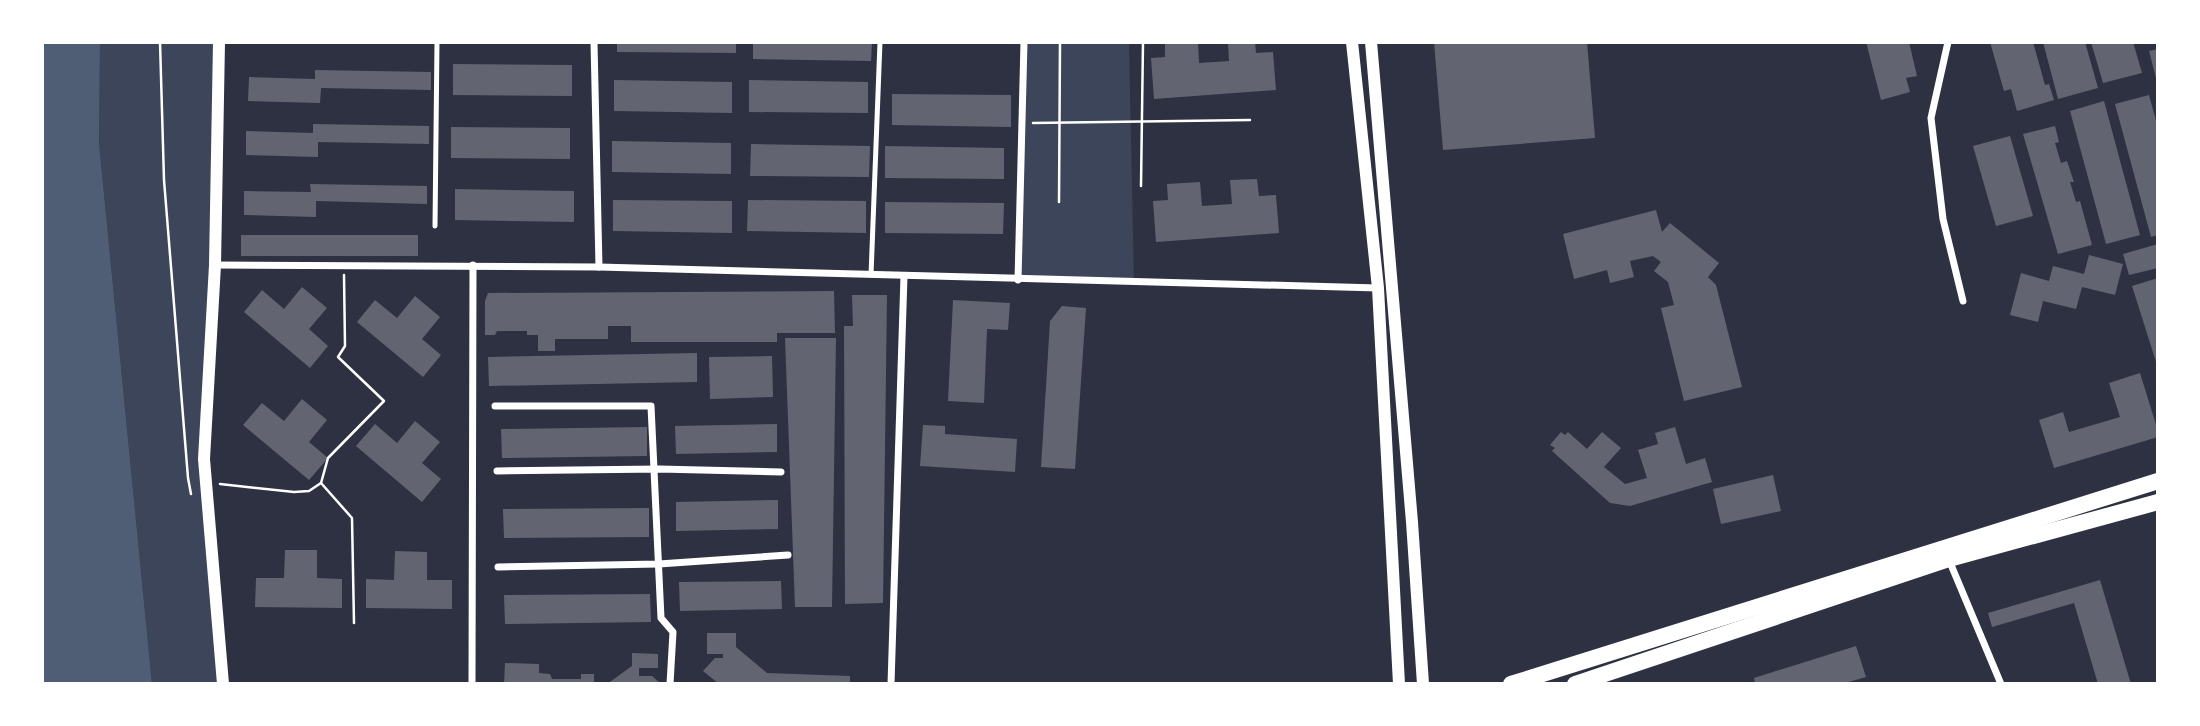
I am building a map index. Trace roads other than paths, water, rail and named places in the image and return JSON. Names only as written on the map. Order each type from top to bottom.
[{"type":"main road","points":[[1511,684],[2158,481]]},
{"type":"main road","points":[[1575,684],[1949,559],[2158,502]]},
{"type":"street","points":[[219,42],[215,265],[204,459],[221,681]]},
{"type":"street","points":[[594,42],[599,267]]},
{"type":"street","points":[[1018,279],[1024,42]]},
{"type":"street","points":[[1352,42],[1378,288],[1399,684]]},
{"type":"street","points":[[1371,42],[1412,522],[1423,684]]},
{"type":"street","points":[[1948,42],[1931,118],[1944,219],[1962,301]]},
{"type":"street","points":[[215,265],[599,267],[1378,288]]},
{"type":"street","points":[[472,684],[473,265]]},
{"type":"street","points":[[891,684],[904,276]]},
{"type":"street","points":[[495,406],[651,406],[661,618],[673,632],[670,684]]},
{"type":"street","points":[[497,471],[781,472]]},
{"type":"street","points":[[498,567],[659,564],[788,555]]},
{"type":"street","points":[[1949,559],[2001,684]]},
{"type":"lane","points":[[435,226],[437,42]]},
{"type":"lane","points":[[871,275],[880,42]]}]
